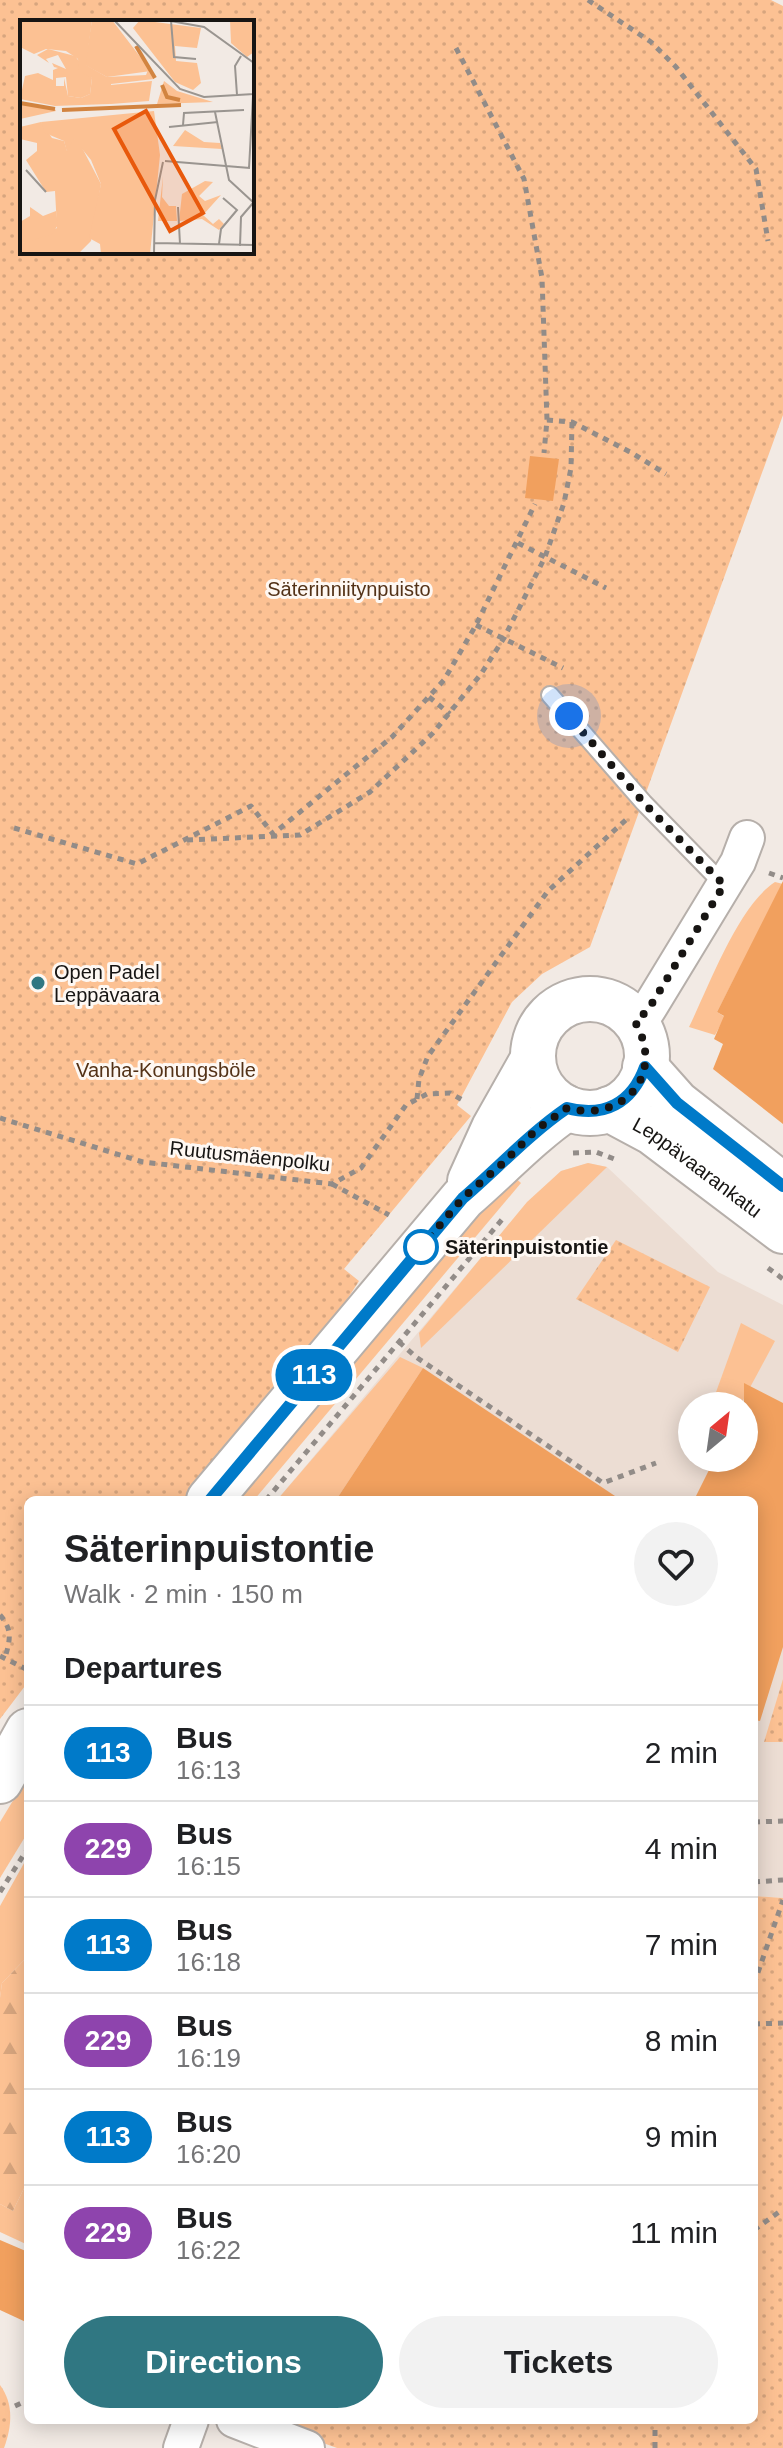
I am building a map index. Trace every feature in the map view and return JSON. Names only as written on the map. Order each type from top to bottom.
[{"type":"main road","points":[[212,1496],[463,1198],[536,1130],[632,1094],[645,1067],[645,1045],[635,1022],[614,1004],[588,999],[561,1006],[548,1017],[538,1031],[533,1059],[494,1128],[463,1198]]},
{"type":"main road","points":[[533,1059],[542,1087],[552,1098],[588,1108]]},
{"type":"main road","name":"Leppävaarankatu","points":[[645,1067],[683,1109],[783,1186]]},
{"type":"main road","name":"Leppävaarankatu","points":[[588,1108],[652,1132],[772,1246]]},
{"type":"main road","points":[[0,1781],[24,1738]]},
{"type":"street","points":[[635,1022],[648,1010],[738,862],[747,838]]},
{"type":"street","points":[[181,2448],[190,2424]]},
{"type":"street","points":[[244,2424],[307,2448]]},
{"type":"lane","points":[[550,695],[644,803],[724,885]]},
{"type":"path","points":[[588,0],[651,42],[676,67],[756,169],[768,241]]},
{"type":"path","points":[[456,48],[524,179],[542,278],[547,420],[544,453]]},
{"type":"path","points":[[547,420],[572,422],[666,474]]},
{"type":"path","points":[[182,841],[300,835],[370,792],[450,714],[504,638],[545,557],[564,503],[571,468],[572,422]]},
{"type":"path","points":[[273,834],[392,737],[429,697],[459,659],[535,504]]},
{"type":"path","points":[[518,543],[606,588]]},
{"type":"path","points":[[476,625],[563,668]]},
{"type":"path","points":[[429,697],[450,714]]},
{"type":"path","points":[[416,1100],[419,1079],[428,1056],[548,891],[644,803]]},
{"type":"path","points":[[14,828],[137,864],[251,806],[273,834]]},
{"type":"path","points":[[416,1100],[427,1094],[450,1093],[463,1100]]},
{"type":"path","name":"Ruutusmäenpolku","points":[[0,1118],[143,1162],[332,1184],[361,1168],[406,1105],[416,1100]]},
{"type":"path","points":[[571,1154],[596,1152],[629,1164]]},
{"type":"path","points":[[332,1184],[389,1215]]},
{"type":"path","points":[[269,1496],[508,1212]]},
{"type":"path","points":[[772,1246],[783,1279]]},
{"type":"path","points":[[399,1342],[416,1357],[603,1483],[656,1463]]},
{"type":"path","points":[[0,1615],[11,1636],[2,1657],[24,1668]]},
{"type":"path","points":[[758,1822],[783,1821]]},
{"type":"path","points":[[0,1892],[24,1854]]},
{"type":"path","points":[[758,1882],[783,1880]]},
{"type":"path","points":[[758,1972],[783,1900]]},
{"type":"path","points":[[758,2024],[783,2023]]},
{"type":"path","points":[[758,2227],[783,2209]]},
{"type":"path","points":[[15,2406],[24,2402]]},
{"type":"path","points":[[655,2424],[655,2448]]},
{"type":"shaded area","points":[[588,1163],[607,1167],[718,1272],[783,1305],[783,1898],[758,1896],[758,1496],[280,1496],[527,1203],[561,1171]]},
{"type":"green space","name":"Säterinniitynpuisto","points":[[0,0],[771,0],[783,6],[783,415],[590,947],[542,974],[512,1002],[457,1105],[471,1116],[344,1269],[359,1281],[300,1372],[193,1496],[24,1496],[24,1687],[0,1719]]},
{"type":"green space","points":[[775,882],[783,884],[717,1012],[725,1017],[715,1035],[689,1027],[737,928],[762,893]]},
{"type":"green space","points":[[588,1163],[607,1167],[421,1348],[419,1333],[527,1202],[561,1171]]},
{"type":"green space","points":[[511,1174],[521,1183],[257,1496],[240,1496]]},
{"type":"green space","points":[[616,1240],[710,1287],[678,1352],[576,1299]]},
{"type":"green space","points":[[741,1323],[775,1341],[748,1392],[716,1392]]},
{"type":"green space","points":[[400,1357],[423,1368],[339,1496],[280,1496]]},
{"type":"green space","points":[[783,1679],[783,1742],[764,1742]]},
{"type":"green space","points":[[24,1783],[24,1839],[0,1878],[0,1822]]},
{"type":"green space","points":[[24,1863],[24,1960],[2,1983],[0,1998],[0,1906]]},
{"type":"green space","points":[[758,1896],[783,1898],[783,2448],[337,2448],[270,2424],[758,2424]]},
{"type":"green space","points":[[24,1960],[24,2188],[13,2211],[0,2204],[2,1983]]},
{"type":"green space","points":[[24,2188],[24,2243],[0,2232],[0,2204],[13,2211]]},
{"type":"green space","points":[[0,2385],[8,2400],[10,2415],[4,2448],[0,2448]]},
{"type":"building","points":[[530,456],[559,459],[553,501],[525,498]]},
{"type":"building","points":[[783,881],[783,1124],[713,1069],[723,1044],[714,1039],[724,1016],[717,1012]]},
{"type":"building","points":[[423,1368],[615,1496],[339,1496]]},
{"type":"building","points":[[744,1383],[783,1403],[783,1647],[760,1721],[758,1496],[696,1496],[708,1472],[758,1472],[758,1392],[744,1392]]},
{"type":"building","points":[[0,2240],[24,2250],[24,2321],[0,2310]]},
{"type":"bus line","name":"113","points":[[213,1496],[463,1198],[536,1130],[567,1108],[595,1112],[620,1104],[632,1094],[645,1067],[689,1114],[783,1186]]},
{"type":"place","name":"Open Padel Leppävaara","points":[[38,983]]},
{"type":"place","name":"Säterinpuistontie","points":[[421,1247]]},
{"type":"route","points":[[421,1247],[463,1198],[536,1130],[567,1108],[580,1112],[609,1109],[632,1094],[640,1082],[646,1058],[642,1034],[635,1022],[648,1010],[724,885],[644,803],[569,716]]},
{"type":"park label","name":"Vanha-Konungsböle","points":[[166,1070]]}]
